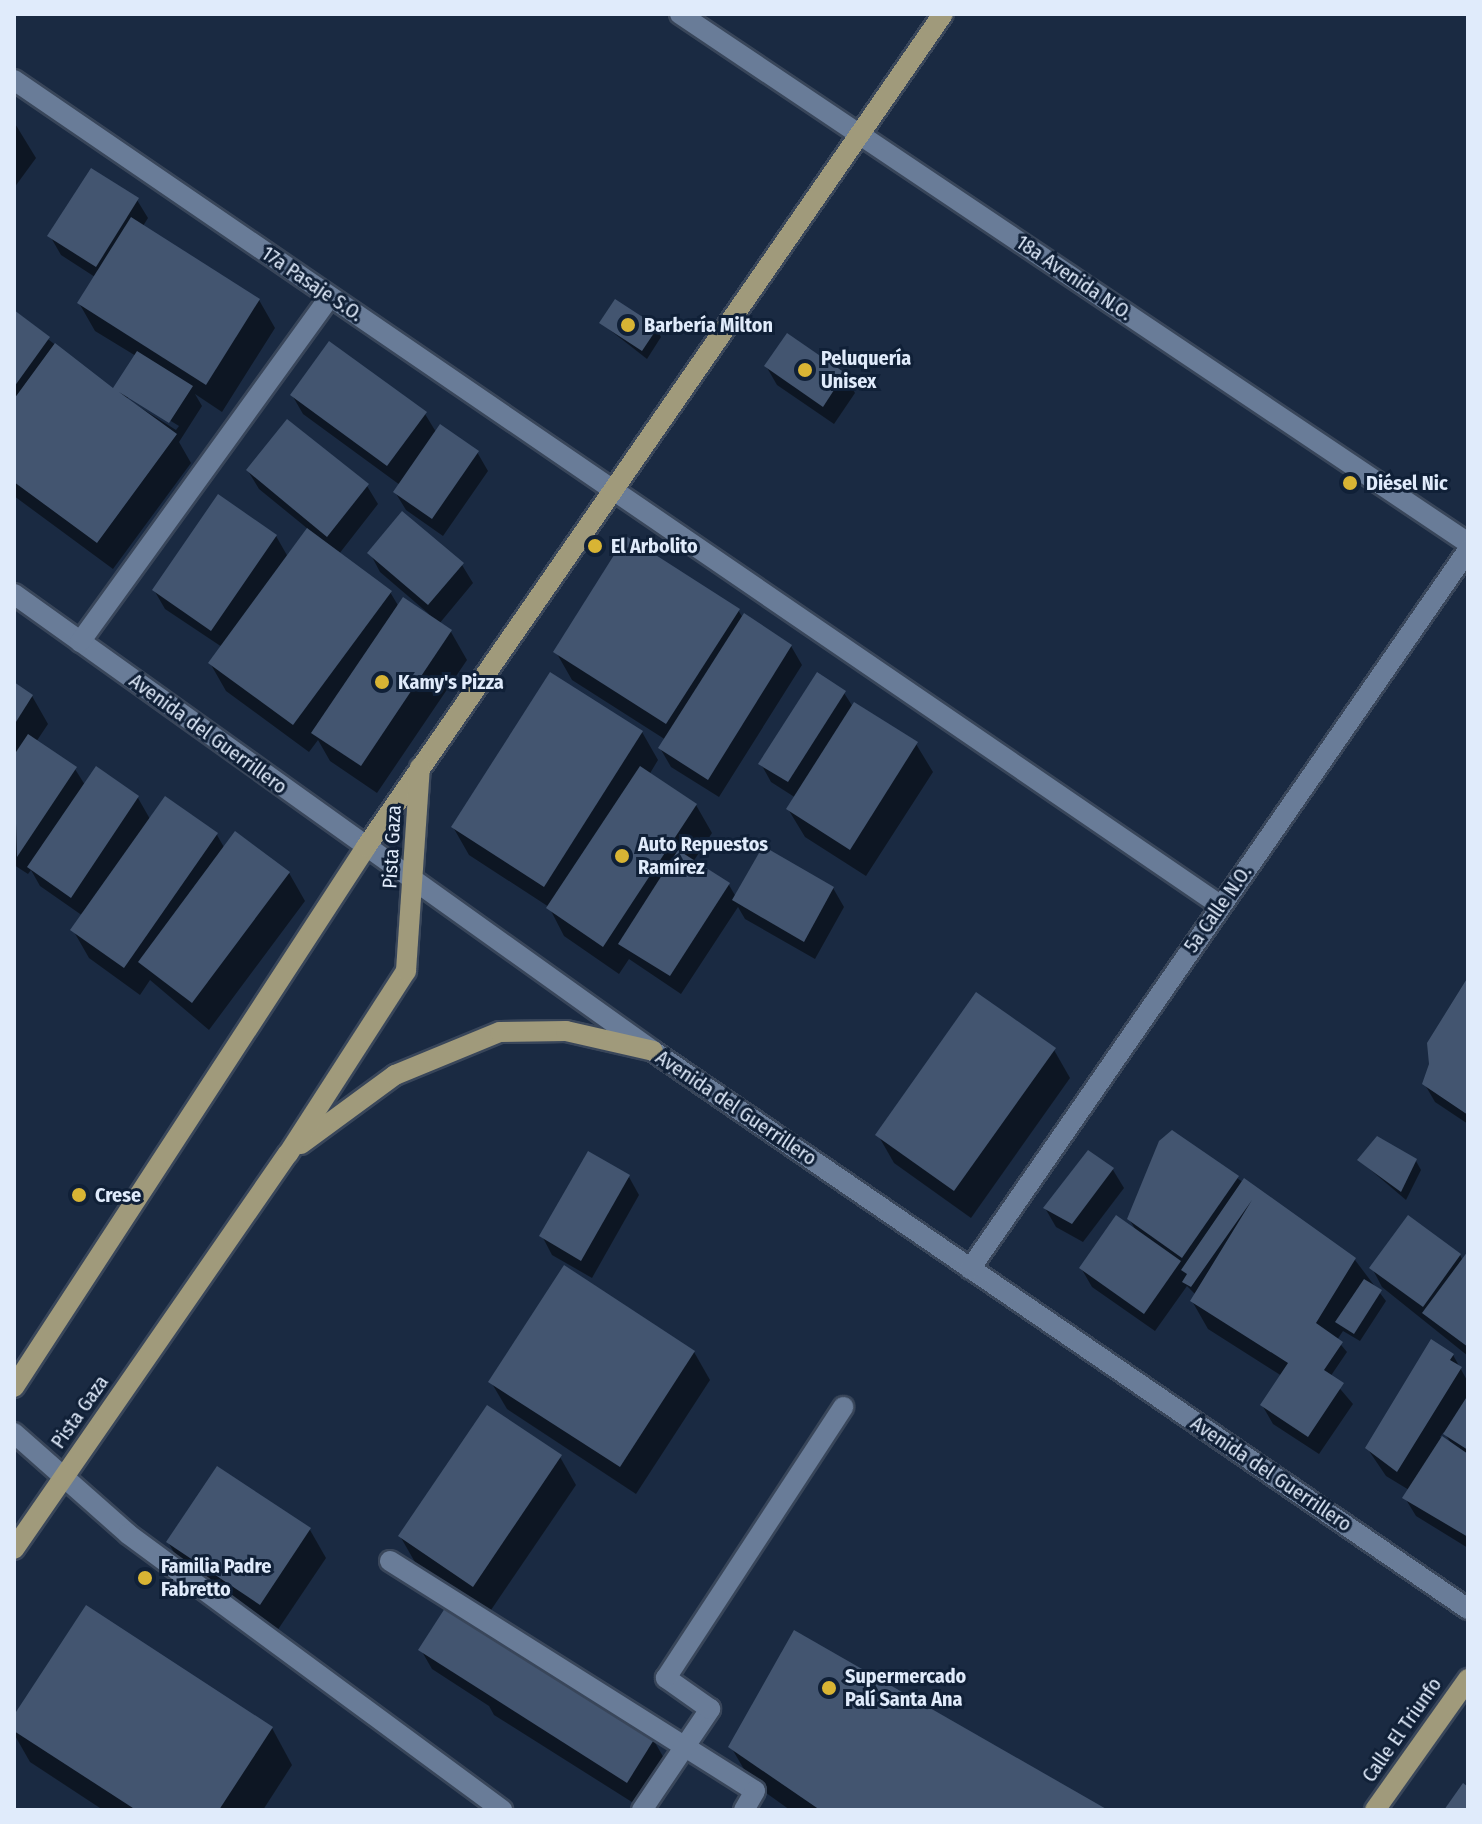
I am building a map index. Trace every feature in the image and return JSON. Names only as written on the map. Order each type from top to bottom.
[{"type":"main road","points":[[420,767],[611,487],[943,14]]},
{"type":"main road","name":"Pista Gaza","points":[[14,1387],[420,767]]},
{"type":"main road","name":"Pista Gaza","points":[[14,1549],[288,1154],[406,971],[415,883],[420,767]]},
{"type":"main road","points":[[288,1154],[395,1075],[500,1032],[566,1031],[653,1051]]},
{"type":"main road","name":"Calle El Triunfo","points":[[1375,1810],[1468,1679]]},
{"type":"street","name":"18a Avenida N.O.","points":[[680,14],[1468,543]]},
{"type":"street","name":"17a Pasaje S.O.","points":[[14,80],[1220,905]]},
{"type":"street","points":[[80,642],[330,297]]},
{"type":"street","name":"5a Calle N.O.","points":[[970,1269],[1468,550]]},
{"type":"street","name":"Avenida del Guerrillero","points":[[14,594],[653,1051],[1468,1609]]},
{"type":"street","points":[[642,1810],[710,1709],[666,1678],[843,1407]]},
{"type":"street","points":[[14,1433],[66,1475],[128,1534],[502,1810]]},
{"type":"street","points":[[390,1561],[755,1791],[744,1810]]},
{"type":"building","points":[[91,168],[139,198],[96,267],[47,236]]},
{"type":"building","points":[[131,217],[260,299],[206,385],[77,303]]},
{"type":"building","name":"Barbería Milton","points":[[615,299],[658,327],[642,351],[599,323]]},
{"type":"building","points":[[14,310],[50,337],[14,387]]},
{"type":"building","name":"Peluquería Unisex","points":[[787,333],[845,373],[823,407],[764,366]]},
{"type":"building","points":[[329,341],[427,412],[387,466],[290,395]]},
{"type":"building","points":[[55,343],[113,388],[137,351],[193,386],[169,423],[119,392],[177,434],[97,543],[14,482],[14,399]]},
{"type":"building","points":[[287,419],[369,484],[327,537],[246,470]]},
{"type":"building","points":[[440,424],[479,451],[432,519],[393,492]]},
{"type":"building","points":[[218,494],[277,535],[211,631],[152,590]]},
{"type":"building","points":[[402,511],[464,563],[428,605],[367,553]]},
{"type":"building","points":[[307,528],[392,591],[293,725],[208,663]]},
{"type":"building","points":[[626,536],[740,609],[666,724],[553,652]]},
{"type":"building","name":"Kamy's Pizza","points":[[403,597],[452,630],[361,766],[311,733]]},
{"type":"building","points":[[744,613],[792,645],[708,780],[658,748]]},
{"type":"building","points":[[550,672],[643,731],[544,887],[451,827]]},
{"type":"building","points":[[817,672],[846,691],[788,782],[758,764]]},
{"type":"building","points":[[14,682],[33,695],[14,725]]},
{"type":"building","points":[[854,702],[918,742],[850,850],[786,809]]},
{"type":"building","points":[[28,734],[77,767],[17,857],[14,755]]},
{"type":"building","points":[[96,766],[139,796],[71,898],[27,867]]},
{"type":"building","name":"Auto Repuestos Ramírez","points":[[640,766],[697,804],[603,947],[546,908]]},
{"type":"building","points":[[165,796],[218,833],[124,968],[70,930]]},
{"type":"building","points":[[235,831],[290,872],[192,1003],[138,962]]},
{"type":"building","points":[[763,846],[834,887],[804,942],[732,900]]},
{"type":"building","points":[[678,850],[730,883],[670,976],[618,944]]},
{"type":"building","points":[[1468,977],[1468,1115],[1422,1084],[1429,1064],[1427,1043]]},
{"type":"building","points":[[976,992],[1056,1048],[954,1191],[875,1135]]},
{"type":"building","points":[[1172,1130],[1239,1176],[1182,1258],[1127,1219],[1159,1141]]},
{"type":"building","points":[[1377,1136],[1417,1159],[1401,1192],[1357,1160]]},
{"type":"building","points":[[1088,1150],[1114,1168],[1072,1224],[1043,1208]]},
{"type":"building","points":[[588,1151],[630,1175],[581,1261],[539,1236]]},
{"type":"building","points":[[1244,1178],[1356,1258],[1316,1323],[1343,1342],[1324,1370],[1344,1383],[1308,1437],[1260,1405],[1288,1363],[1190,1301],[1252,1200],[1191,1287],[1182,1282],[1187,1274],[1181,1270]]},
{"type":"building","points":[[1116,1215],[1181,1261],[1144,1314],[1079,1268]]},
{"type":"building","points":[[1408,1215],[1461,1254],[1423,1307],[1369,1268]]},
{"type":"building","points":[[1468,1251],[1468,1347],[1422,1313]]},
{"type":"building","points":[[564,1265],[695,1351],[620,1467],[488,1382]]},
{"type":"building","points":[[1364,1279],[1382,1290],[1354,1334],[1335,1322]]},
{"type":"building","points":[[1431,1339],[1454,1354],[1450,1360],[1462,1367],[1397,1472],[1365,1448]]},
{"type":"building","points":[[1468,1395],[1468,1450],[1443,1434]]},
{"type":"building","points":[[487,1405],[562,1455],[473,1587],[398,1536]]},
{"type":"building","points":[[1442,1436],[1468,1454],[1468,1537],[1402,1498]]},
{"type":"building","points":[[217,1466],[311,1528],[260,1605],[166,1542]]},
{"type":"building","points":[[86,1605],[273,1727],[219,1810],[136,1810],[14,1731],[14,1715]]},
{"type":"building","points":[[447,1605],[655,1738],[627,1783],[418,1650]]},
{"type":"building","name":"Supermercado Palí Santa Ana","points":[[794,1630],[1108,1810],[820,1810],[728,1747]]},
{"type":"building","points":[[1463,1783],[1468,1787],[1468,1810],[1444,1810]]},
{"type":"place","name":"Barbería Milton","points":[[628,325]]},
{"type":"place","name":"Peluquería Unisex","points":[[805,370]]},
{"type":"place","name":"Diésel Nic","points":[[1350,483]]},
{"type":"place","name":"El Arbolito","points":[[595,546]]},
{"type":"place","name":"Kamy's Pizza","points":[[382,682]]},
{"type":"place","name":"Auto Repuestos Ramírez","points":[[622,856]]},
{"type":"place","name":"Crese","points":[[79,1195]]},
{"type":"place","name":"Familia Padre Fabretto","points":[[145,1578]]},
{"type":"place","name":"Supermercado Palí Santa Ana","points":[[829,1688]]}]
